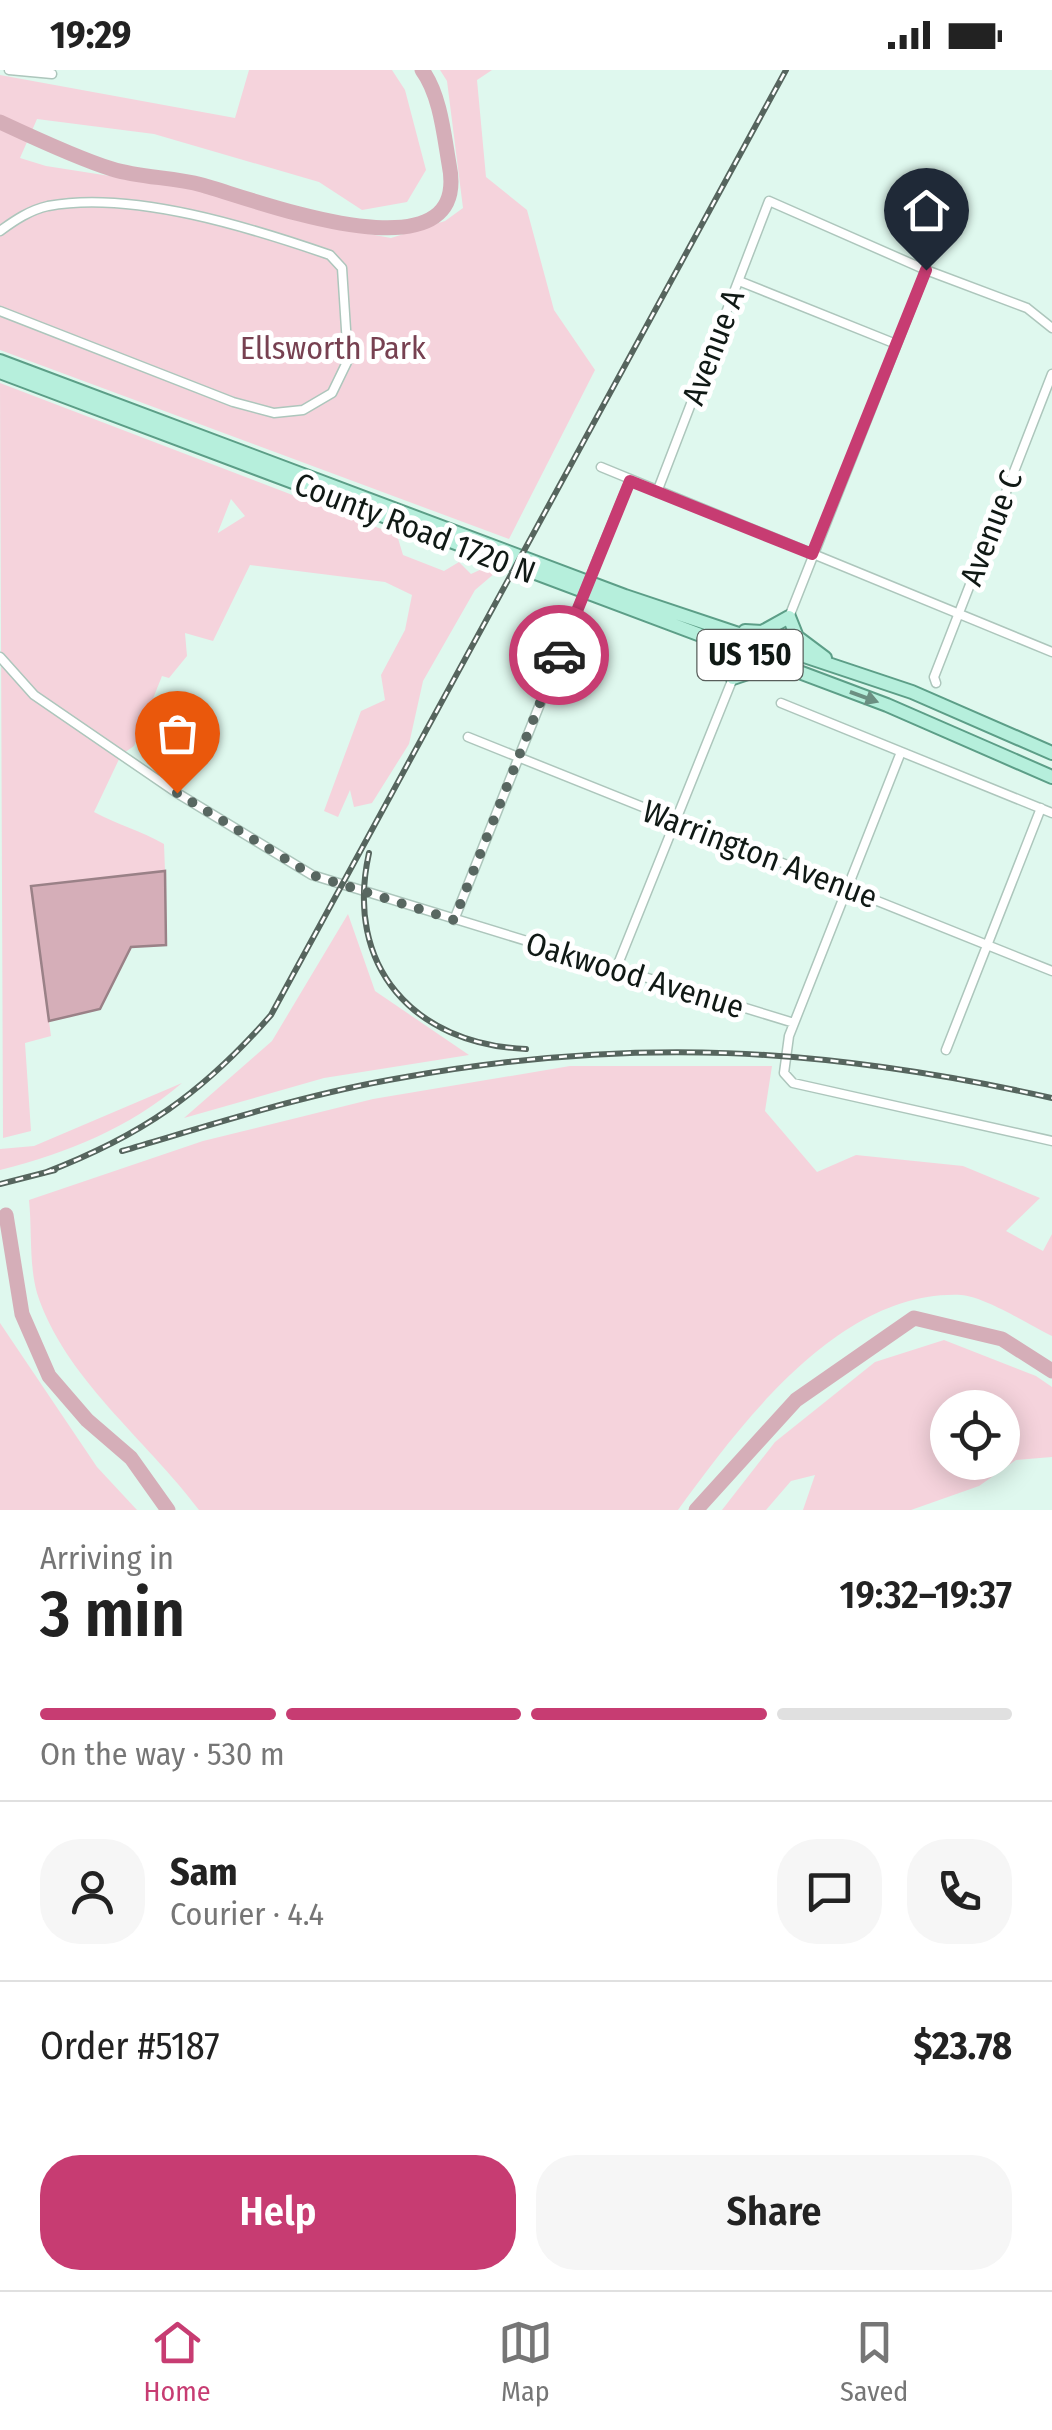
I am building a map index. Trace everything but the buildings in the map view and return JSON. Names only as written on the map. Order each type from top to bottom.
[{"type":"main road","name":"County Road 1720 N","points":[[0,361],[492,547],[727,630]]},
{"type":"main road","name":"County Road 1720 N","points":[[0,372],[814,678],[1052,777]]},
{"type":"main road","points":[[727,630],[762,632],[789,618],[803,643],[838,666]]},
{"type":"main road","name":"US 150","points":[[727,630],[912,692],[1052,753]]},
{"type":"main road","points":[[695,634],[714,649],[733,678],[763,668],[814,678]]},
{"type":"street","points":[[10,70],[52,74]]},
{"type":"street","name":"Avenue A","points":[[657,492],[768,201],[926,270]]},
{"type":"street","points":[[0,231],[47,206],[121,205],[188,216],[330,255],[342,268],[348,360],[332,393],[304,410],[274,413],[233,402],[0,311]]},
{"type":"street","points":[[789,618],[926,270],[1027,308],[1052,328]]},
{"type":"street","points":[[739,281],[896,344]]},
{"type":"street","name":"Avenue C","points":[[936,683],[934,677],[958,612],[1052,374]]},
{"type":"street","points":[[601,467],[1052,652]]},
{"type":"street","points":[[454,920],[630,481]]},
{"type":"street","name":"Oakwood Avenue","points":[[0,657],[34,696],[177,793],[312,875],[794,1023]]},
{"type":"street","points":[[616,969],[733,678]]},
{"type":"street","points":[[781,704],[1052,813]]},
{"type":"street","name":"Warrington Avenue","points":[[468,737],[1052,971]]},
{"type":"street","points":[[901,752],[794,1023],[784,1073],[793,1082],[1052,1141]]},
{"type":"street","points":[[946,1050],[1041,808]]},
{"type":"green space","name":"Ellsworth Park","points":[[249,70],[392,70],[405,90],[426,170],[407,202],[362,210],[319,182],[154,134],[37,119],[20,158],[46,166],[193,189],[298,221],[391,238],[445,221],[463,208],[447,81],[440,70],[492,70],[477,80],[486,177],[527,210],[554,310],[595,370],[509,539],[0,350],[0,75],[235,118]]},
{"type":"green space","points":[[0,383],[397,535],[403,555],[444,571],[459,562],[471,574],[484,568],[495,573],[475,590],[423,681],[409,744],[372,803],[354,807],[350,790],[338,817],[324,811],[361,711],[385,700],[381,675],[405,630],[412,595],[385,582],[250,565],[213,641],[185,633],[187,656],[169,678],[162,676],[134,746],[121,755],[94,812],[164,844],[165,871],[31,886],[51,1036],[25,1043],[31,1131],[3,1138]],"holes":[[[231,499],[245,516],[218,533]]]},
{"type":"green space","points":[[348,914],[375,991],[469,1055],[324,1078],[184,1118],[272,1041]]},
{"type":"green space","points":[[570,1066],[772,1066],[765,1111],[817,1172],[856,1155],[963,1166],[1040,1198],[1006,1231],[1043,1251],[1052,1234],[1052,1336],[994,1306],[961,1295],[917,1299],[875,1314],[835,1338],[798,1368],[732,1439],[678,1510],[199,1510],[86,1381],[50,1324],[34,1282],[29,1200],[203,1141],[373,1099]]},
{"type":"green space","points":[[182,1083],[141,1113],[97,1137],[0,1170],[0,1149],[34,1146]]},
{"type":"green space","points":[[0,1323],[97,1467],[137,1510],[0,1510]]},
{"type":"green space","points":[[944,1340],[1036,1376],[1052,1387],[1052,1457],[1020,1460],[1020,1390],[930,1390],[930,1480],[988,1480],[911,1510],[803,1510],[815,1475],[791,1481],[766,1510],[722,1510],[775,1442],[875,1362]]},
{"type":"shaded area","points":[[165,871],[166,945],[131,947],[100,1009],[49,1021],[31,886]]},
{"type":"waterway","points":[[0,122],[112,169],[202,185],[308,216],[395,228],[428,221],[448,200],[449,164],[443,128],[433,91],[422,70]]},
{"type":"waterway","points":[[6,1215],[22,1314],[49,1376],[87,1420],[131,1458],[168,1510]]},
{"type":"waterway","points":[[696,1510],[796,1400],[914,1318],[1002,1339],[1052,1371]]},
{"type":"railway","points":[[44,1173],[111,1144],[168,1110],[220,1068],[271,1015],[786,70]]},
{"type":"railway","points":[[369,853],[364,894],[367,931],[378,963],[396,991],[420,1015],[450,1032],[486,1044],[526,1049]]},
{"type":"railway","points":[[122,1151],[330,1092],[485,1065],[568,1056],[648,1052],[807,1058],[887,1067],[1052,1098]]},
{"type":"railway","points":[[0,1184],[55,1170]]},
{"type":"way so far","points":[[177,793],[312,875],[454,920],[559,655]]},
{"type":"route","points":[[559,655],[630,481],[812,554],[926,270]]}]
